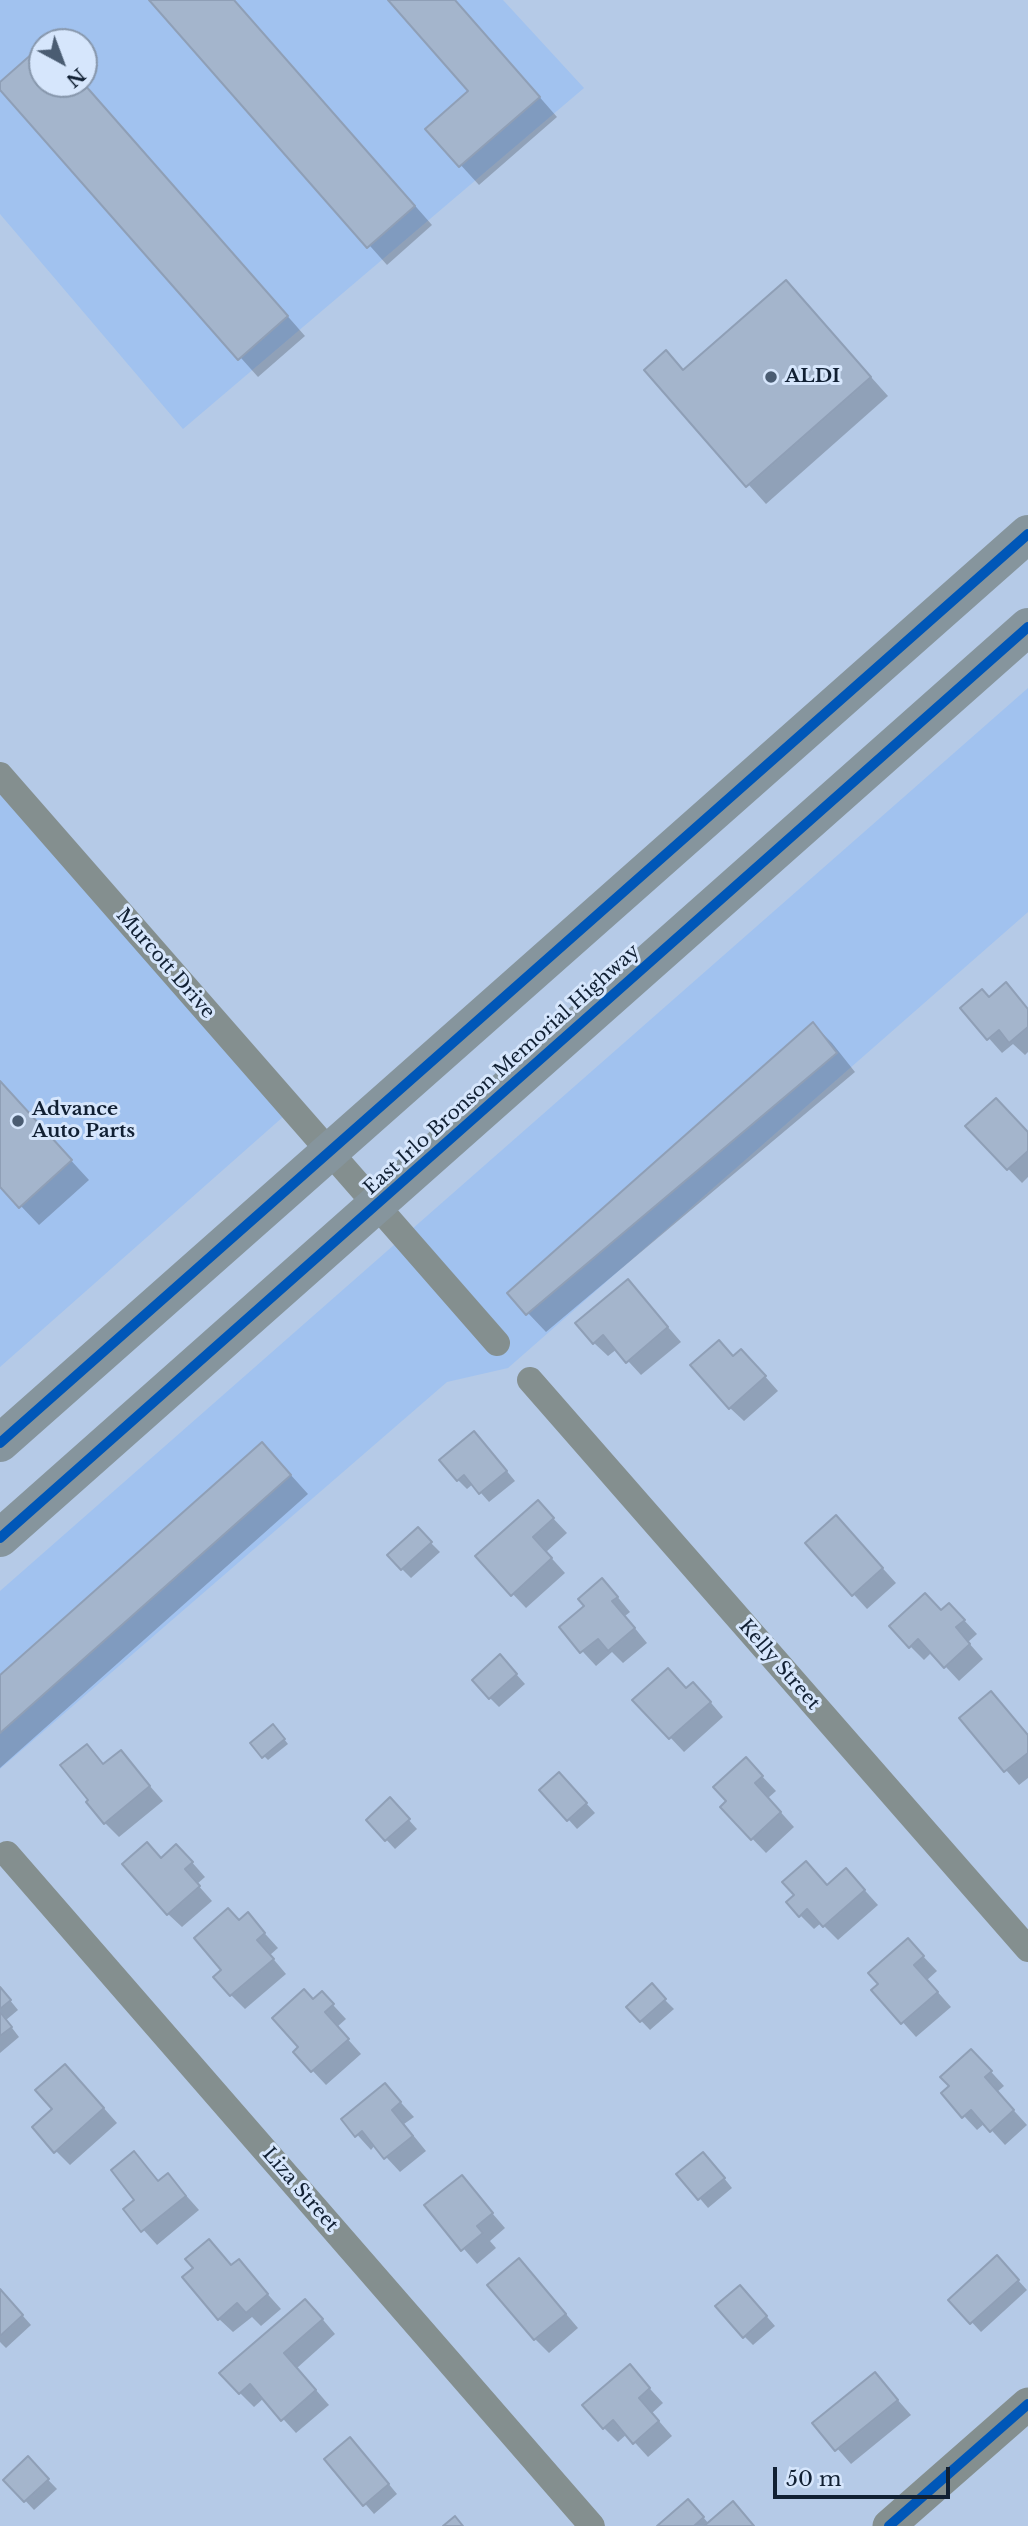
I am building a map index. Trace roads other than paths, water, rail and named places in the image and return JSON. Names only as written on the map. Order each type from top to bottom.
[{"type":"highway","points":[[0,1443],[1028,534]]},
{"type":"highway","name":"East Irlo Bronson Memorial Highway","points":[[0,1538],[1028,627]]},
{"type":"street","name":"Murcott Drive","points":[[0,775],[330,1152]]},
{"type":"street","points":[[330,1152],[497,1343]]},
{"type":"street","name":"Kelly Street","points":[[530,1380],[1028,1949]]},
{"type":"street","name":"Liza Street","points":[[7,1854],[592,2526]]},
{"type":"street","points":[[888,2526],[1028,2404]]},
{"type":"place","name":"ALDI","points":[[771,377]]},
{"type":"place","name":"Advance Auto Parts","points":[[18,1121]]}]
